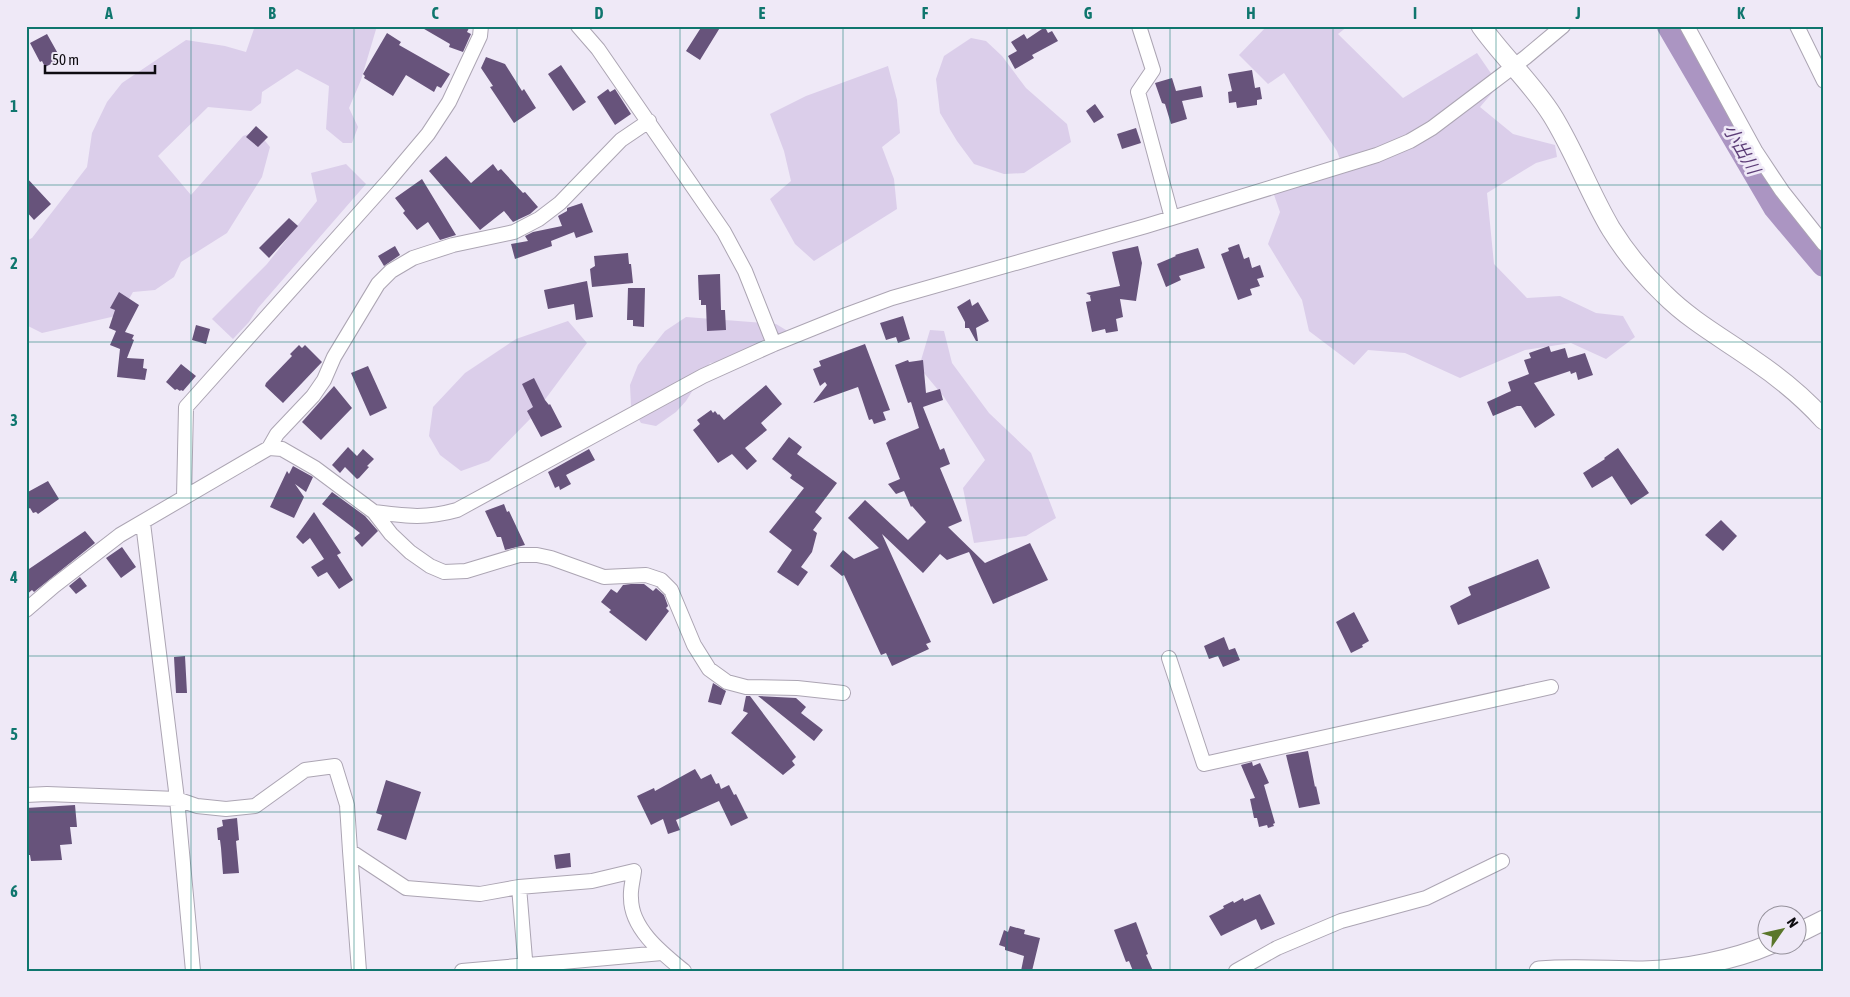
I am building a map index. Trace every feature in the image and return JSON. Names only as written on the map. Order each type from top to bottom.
[{"type":"street","points":[[578,26],[598,49],[724,232],[745,271],[774,344]]},
{"type":"street","points":[[1140,26],[1153,70],[1138,92],[1172,218]]},
{"type":"street","points":[[1481,26],[1497,49],[1550,113],[1571,146],[1612,229],[1633,259],[1664,294],[1698,323],[1785,383],[1824,420]]},
{"type":"street","points":[[374,512],[414,517],[437,516],[457,510],[703,376],[774,344],[892,298],[1172,218],[1377,155],[1410,141],[1432,128],[1564,26]]},
{"type":"street","points":[[1687,26],[1756,152],[1782,191],[1824,244]]},
{"type":"street","points":[[1797,26],[1824,81]]},
{"type":"street","points":[[184,497],[186,407],[428,134],[449,102],[480,36],[482,27]]},
{"type":"street","points":[[26,610],[54,586],[120,536],[268,448],[277,434],[313,396],[378,284],[391,271],[413,258],[453,245],[514,232],[539,219],[560,203],[620,140],[648,120]]},
{"type":"street","points":[[268,448],[282,449],[316,468],[374,512],[391,534],[410,552],[430,566],[444,572],[466,571],[519,555],[537,555],[604,577],[646,574],[661,580],[671,590],[694,645],[709,669],[727,682],[746,687],[798,688],[843,693]]},
{"type":"street","points":[[143,523],[177,799],[193,971]]},
{"type":"street","points":[[1169,658],[1204,764],[1551,687]]},
{"type":"street","points":[[26,795],[47,794],[177,799],[197,806],[226,809],[255,806],[305,770],[336,766],[347,805],[359,971]]},
{"type":"street","points":[[350,851],[406,888],[480,894],[519,887],[592,881],[634,871],[630,897],[632,911],[638,925],[662,953],[684,971]]},
{"type":"street","points":[[1236,971],[1277,948],[1341,921],[1426,898],[1502,861]]},
{"type":"street","points":[[519,887],[526,968]]},
{"type":"street","points":[[1808,927],[1824,920]]},
{"type":"street","points":[[1540,971],[1561,969],[1645,971],[1691,966],[1758,948]]},
{"type":"street","points":[[462,971],[526,968],[662,953]]},
{"type":"shaded area","points":[[255,26],[377,26],[361,80],[349,108],[358,127],[352,143],[343,143],[326,129],[329,86],[297,69],[262,92],[261,103],[251,111],[208,107],[158,156],[191,195],[243,136],[257,131],[270,147],[262,177],[227,233],[181,262],[174,277],[155,290],[133,292],[120,315],[42,333],[26,325],[26,241],[32,238],[87,167],[92,133],[107,102],[122,83],[186,40],[225,46],[246,52]]},
{"type":"shaded area","points":[[1267,26],[1348,26],[1338,34],[1403,98],[1477,53],[1499,85],[1480,107],[1513,134],[1555,145],[1557,157],[1536,163],[1487,193],[1494,264],[1527,298],[1560,296],[1596,313],[1623,316],[1635,337],[1606,359],[1571,343],[1525,350],[1460,378],[1405,353],[1368,350],[1354,365],[1309,331],[1302,300],[1268,244],[1280,212],[1272,189],[1343,168],[1337,151],[1284,73],[1268,84],[1239,55]]},
{"type":"shaded area","points":[[971,38],[986,41],[1002,56],[1026,88],[1067,124],[1071,142],[1024,173],[1004,174],[974,164],[940,113],[936,79],[944,56]]},
{"type":"shaded area","points":[[888,66],[897,100],[900,133],[882,147],[894,179],[897,209],[814,261],[795,244],[770,199],[791,181],[784,151],[770,114],[806,96]]},
{"type":"shaded area","points":[[346,164],[366,184],[233,339],[212,319],[267,264],[317,201],[311,173]]},
{"type":"shaded area","points":[[686,317],[776,324],[796,336],[774,353],[750,359],[710,363],[686,401],[676,412],[656,426],[641,423],[631,406],[630,385],[638,365],[665,331]]},
{"type":"shaded area","points":[[568,321],[587,343],[532,417],[489,461],[461,471],[440,455],[429,436],[433,407],[465,373],[516,339]]},
{"type":"shaded area","points":[[930,330],[944,331],[952,363],[989,413],[1031,453],[1056,518],[1026,536],[974,543],[963,488],[985,460],[944,397],[919,367]]},
{"type":"building","points":[[419,26],[470,26],[467,32],[471,34],[463,52],[449,47],[450,44]]},
{"type":"building","points":[[702,26],[721,26],[700,60],[686,51]]},
{"type":"building","points":[[1045,27],[1048,33],[1052,31],[1058,41],[1032,55],[1034,58],[1015,69],[1008,56],[1017,51],[1011,42],[1024,34],[1027,39]]},
{"type":"building","points":[[387,33],[401,42],[399,45],[450,74],[441,88],[437,86],[434,92],[406,75],[393,96],[364,78],[363,74]]},
{"type":"building","points":[[47,34],[61,59],[45,67],[42,61],[40,62],[30,43]]},
{"type":"building","points":[[486,57],[505,64],[522,91],[524,89],[536,108],[514,123],[490,87],[493,86],[481,68]]},
{"type":"building","points":[[561,65],[586,102],[573,111],[548,74]]},
{"type":"building","points":[[1252,70],[1255,88],[1260,87],[1262,99],[1257,100],[1257,105],[1237,108],[1236,102],[1229,103],[1228,92],[1232,91],[1228,74]]},
{"type":"building","points":[[1172,78],[1176,91],[1201,86],[1203,97],[1182,101],[1187,119],[1171,124],[1165,104],[1162,103],[1155,83]]},
{"type":"building","points":[[608,89],[610,92],[615,89],[631,114],[615,125],[597,97]]},
{"type":"building","points":[[1095,104],[1104,117],[1094,123],[1086,111]]},
{"type":"building","points":[[256,126],[268,137],[258,147],[246,137]]},
{"type":"building","points":[[1136,128],[1141,143],[1122,149],[1117,134]]},
{"type":"building","points":[[446,156],[471,183],[493,164],[498,171],[501,169],[538,207],[530,214],[513,222],[504,211],[480,230],[429,171]]},
{"type":"building","points":[[26,177],[51,204],[34,220],[26,211]]},
{"type":"building","points":[[422,179],[456,235],[440,240],[428,222],[417,230],[403,213],[405,211],[395,198]]},
{"type":"building","points":[[582,203],[593,232],[576,238],[574,232],[551,241],[552,246],[515,259],[511,244],[528,241],[525,236],[533,232],[562,226],[558,216],[567,211],[567,208]]},
{"type":"building","points":[[289,218],[298,226],[269,258],[259,248]]},
{"type":"building","points":[[1239,244],[1244,259],[1249,257],[1252,268],[1260,265],[1264,277],[1257,279],[1260,286],[1250,289],[1252,295],[1238,300],[1221,254],[1229,251],[1228,248]]},
{"type":"building","points":[[395,246],[400,255],[384,266],[378,256]]},
{"type":"building","points":[[1138,246],[1142,263],[1136,301],[1120,299],[1123,317],[1116,319],[1118,331],[1106,333],[1105,329],[1092,332],[1086,302],[1091,301],[1091,296],[1086,293],[1120,286],[1112,252]]},
{"type":"building","points":[[1198,248],[1205,268],[1179,276],[1181,280],[1166,287],[1157,264],[1175,255]]},
{"type":"building","points":[[628,253],[633,283],[592,287],[590,269],[595,266],[594,256]]},
{"type":"building","points":[[720,274],[721,310],[725,310],[726,330],[707,331],[706,305],[701,305],[701,300],[699,300],[698,275]]},
{"type":"building","points":[[587,281],[593,317],[576,320],[574,304],[548,309],[544,290]]},
{"type":"building","points":[[628,288],[645,288],[644,327],[633,326],[633,320],[627,320]]},
{"type":"building","points":[[119,292],[139,305],[125,332],[134,335],[127,358],[144,359],[143,368],[147,369],[145,380],[117,377],[120,349],[110,345],[116,331],[109,328],[115,310],[110,308]]},
{"type":"building","points":[[970,299],[972,306],[978,302],[989,321],[976,328],[978,341],[976,341],[969,328],[965,328],[965,322],[957,307]]},
{"type":"building","points":[[903,316],[910,339],[898,343],[896,337],[886,340],[880,323]]},
{"type":"building","points":[[196,325],[210,329],[206,344],[192,340]]},
{"type":"building","points":[[865,344],[890,410],[883,412],[886,420],[874,424],[872,419],[869,420],[858,387],[813,403],[827,385],[825,382],[820,386],[813,369],[821,366],[819,361]]},
{"type":"building","points":[[299,345],[302,348],[305,345],[322,362],[283,403],[265,386],[292,356],[290,354]]},
{"type":"building","points":[[1549,346],[1551,352],[1565,348],[1568,358],[1585,353],[1593,375],[1578,380],[1576,372],[1571,374],[1570,371],[1534,383],[1555,415],[1535,428],[1521,406],[1493,416],[1487,402],[1511,391],[1508,382],[1529,374],[1524,360],[1531,358],[1529,353]]},
{"type":"building","points":[[908,360],[909,362],[923,360],[926,393],[940,389],[943,400],[923,407],[940,450],[944,448],[950,464],[940,468],[962,521],[948,527],[985,563],[1030,543],[1048,580],[993,604],[969,552],[947,560],[940,554],[923,573],[882,534],[931,642],[926,644],[929,649],[892,666],[886,653],[881,655],[844,575],[842,576],[830,566],[843,550],[854,559],[879,548],[848,518],[865,500],[908,540],[926,522],[911,507],[904,491],[896,494],[888,484],[900,479],[886,443],[919,428],[911,402],[908,403],[895,365]]},
{"type":"building","points":[[181,364],[196,376],[183,391],[175,390],[166,382]]},
{"type":"building","points":[[368,366],[387,408],[370,416],[351,373]]},
{"type":"building","points":[[534,378],[562,427],[541,437],[527,411],[533,407],[522,384]]},
{"type":"building","points":[[766,385],[782,404],[761,423],[767,430],[745,448],[757,461],[747,470],[732,454],[718,463],[693,430],[700,424],[697,420],[711,410],[713,413],[715,411],[719,414],[724,420]]},
{"type":"building","points":[[334,386],[352,408],[321,440],[302,422]]},
{"type":"building","points":[[789,437],[802,447],[797,454],[837,483],[815,512],[822,518],[813,530],[817,533],[812,552],[801,567],[808,572],[798,586],[777,572],[792,550],[769,532],[804,488],[790,478],[792,475],[772,459]]},
{"type":"building","points":[[348,447],[357,456],[363,449],[374,459],[357,479],[345,467],[340,473],[332,465]]},
{"type":"building","points":[[1618,448],[1649,493],[1631,505],[1612,476],[1592,488],[1583,473]]},
{"type":"building","points":[[589,449],[595,460],[566,475],[571,484],[560,490],[559,486],[555,488],[548,472]]},
{"type":"building","points":[[293,466],[313,477],[306,492],[295,484],[304,497],[294,518],[270,507],[287,471],[289,474]]},
{"type":"building","points":[[48,481],[59,499],[38,514],[36,512],[33,513],[30,508],[26,510],[26,493]]},
{"type":"building","points":[[332,492],[365,516],[378,531],[362,547],[354,538],[360,533],[322,504]]},
{"type":"building","points":[[504,504],[525,545],[505,550],[501,537],[497,537],[485,511]]},
{"type":"building","points":[[314,512],[341,553],[337,555],[353,580],[339,589],[327,572],[318,577],[311,567],[324,559],[310,538],[303,544],[296,537]]},
{"type":"building","points":[[1721,520],[1737,536],[1723,551],[1705,535]]},
{"type":"building","points":[[85,531],[95,543],[34,592],[32,590],[26,595],[26,571]]},
{"type":"building","points":[[122,547],[136,567],[121,578],[106,558]]},
{"type":"building","points":[[1538,559],[1550,588],[1458,625],[1450,606],[1471,595],[1468,587]]},
{"type":"building","points":[[80,577],[87,586],[76,594],[69,586]]},
{"type":"building","points":[[644,584],[653,591],[656,588],[664,595],[668,606],[666,608],[669,611],[646,641],[609,612],[611,610],[601,602],[611,589],[617,593],[623,585]]},
{"type":"building","points":[[1354,612],[1369,641],[1362,645],[1363,647],[1351,653],[1336,622]]},
{"type":"building","points":[[1224,637],[1229,650],[1235,648],[1240,660],[1223,667],[1218,656],[1209,659],[1204,646]]},
{"type":"building","points":[[185,656],[187,693],[176,693],[174,657]]},
{"type":"building","points":[[713,683],[726,691],[721,705],[708,702]]},
{"type":"building","points":[[746,696],[750,696],[796,757],[792,761],[795,765],[783,775],[731,733],[748,713],[743,711]]},
{"type":"building","points":[[758,696],[796,698],[806,707],[801,713],[823,730],[814,741]]},
{"type":"building","points":[[1308,751],[1320,804],[1299,808],[1286,755]]},
{"type":"building","points":[[1252,762],[1253,766],[1260,763],[1269,783],[1264,785],[1275,823],[1273,824],[1274,826],[1268,828],[1267,825],[1259,827],[1257,818],[1254,818],[1250,799],[1255,798],[1241,765]]},
{"type":"building","points":[[695,769],[701,779],[711,774],[716,784],[719,783],[721,789],[729,785],[734,795],[736,794],[748,818],[731,826],[719,801],[676,820],[680,830],[668,834],[663,819],[651,825],[637,796],[654,788],[655,791]]},
{"type":"building","points":[[386,780],[421,792],[406,840],[377,830],[382,815],[376,813]]},
{"type":"building","points":[[75,805],[77,827],[70,827],[72,844],[60,845],[62,860],[31,861],[30,855],[26,855],[26,808]]},
{"type":"building","points":[[237,818],[239,840],[236,841],[239,873],[223,874],[217,828],[223,826],[222,820]]},
{"type":"building","points":[[570,853],[571,867],[556,869],[554,855]]},
{"type":"building","points":[[1260,894],[1275,924],[1261,930],[1256,919],[1221,936],[1209,916],[1233,901],[1234,903],[1243,898],[1244,901]]},
{"type":"building","points":[[1136,922],[1153,971],[1133,971],[1129,961],[1126,962],[1114,930]]},
{"type":"building","points":[[1010,926],[1025,930],[1024,934],[1040,938],[1032,971],[1021,971],[1024,956],[1005,950],[1005,947],[999,945],[1004,930],[1008,932]]},
{"type":"waterway","name":"小出川","points":[[1670,26],[1776,207],[1824,264]]}]
